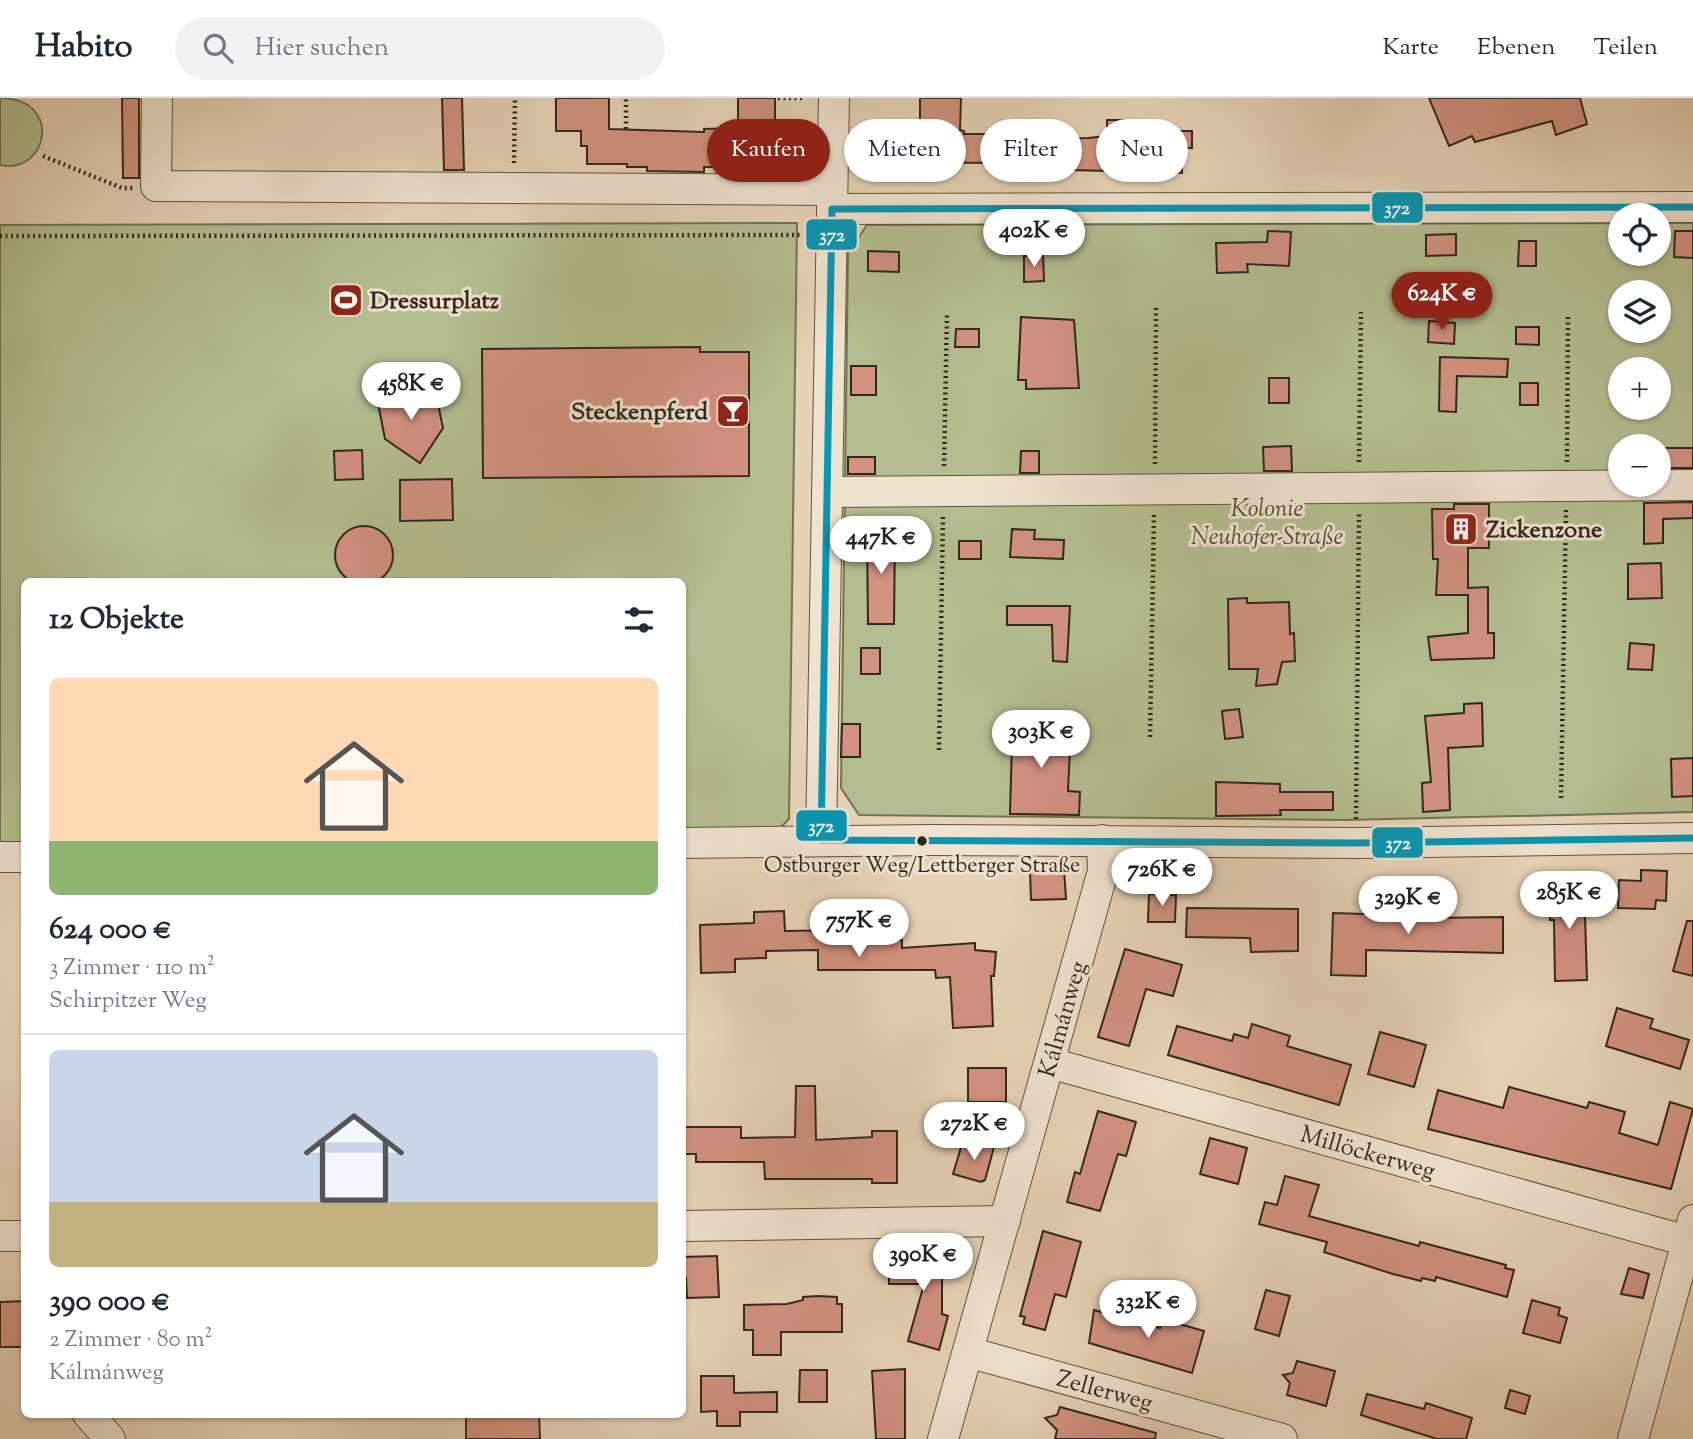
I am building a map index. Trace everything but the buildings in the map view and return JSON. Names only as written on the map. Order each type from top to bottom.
[{"type":"street","points":[[157,98],[156,186],[514,189],[832,200],[1693,207]]},
{"type":"street","points":[[821,840],[834,98]]},
{"type":"street","points":[[827,492],[1693,485]]},
{"type":"street","points":[[686,843],[821,840],[1357,843],[1693,838]]},
{"type":"street","name":"Kálmánweg","points":[[943,1439],[1103,871],[1102,841]]},
{"type":"street","points":[[0,858],[21,857]]},
{"type":"street","name":"Millöckerweg","points":[[1050,1063],[1690,1230]]},
{"type":"street","points":[[686,1226],[1005,1221]]},
{"type":"street","points":[[1633,1439],[1690,1230]]},
{"type":"street","points":[[0,1236],[21,1236]]},
{"type":"street","name":"Zellerweg","points":[[968,1352],[1282,1439]]},
{"type":"street","points":[[92,1418],[110,1439]]},
{"type":"path","points":[[514,98],[514,189]]},
{"type":"path","points":[[626,98],[626,129]]},
{"type":"path","points":[[778,98],[805,98]]},
{"type":"path","points":[[43,156],[122,188],[156,186]]},
{"type":"path","points":[[0,236],[801,235]]},
{"type":"path","points":[[1150,737],[1156,308]]},
{"type":"path","points":[[1356,823],[1362,312]]},
{"type":"path","points":[[939,750],[947,313]]},
{"type":"path","points":[[1560,798],[1568,316]]},
{"type":"green space","points":[[0,98],[20,101],[33,110],[41,122],[42,135],[38,148],[30,159],[17,165],[0,165]]},
{"type":"green space","points":[[797,223],[789,819],[779,829],[686,830],[686,578],[21,578],[21,844],[0,844],[0,225]]},
{"type":"green space","name":"Kolonie Neuhofer-Straße","points":[[1608,223],[1608,266],[1671,266],[1671,223],[1693,223],[1693,812],[1345,820],[859,815],[841,788],[848,253],[867,225]]},
{"type":"transit line","name":"372","points":[[1693,207],[832,209],[821,840],[1357,843],[1693,838]]},
{"type":"place","name":"Dressurplatz","points":[[346,300]]},
{"type":"place","name":"Steckenpferd","points":[[733,411]]},
{"type":"place","name":"Zickenzone","points":[[1461,529]]},
{"type":"place","name":"Ostburger Weg/Lettberger Straße","points":[[922,841]]}]
